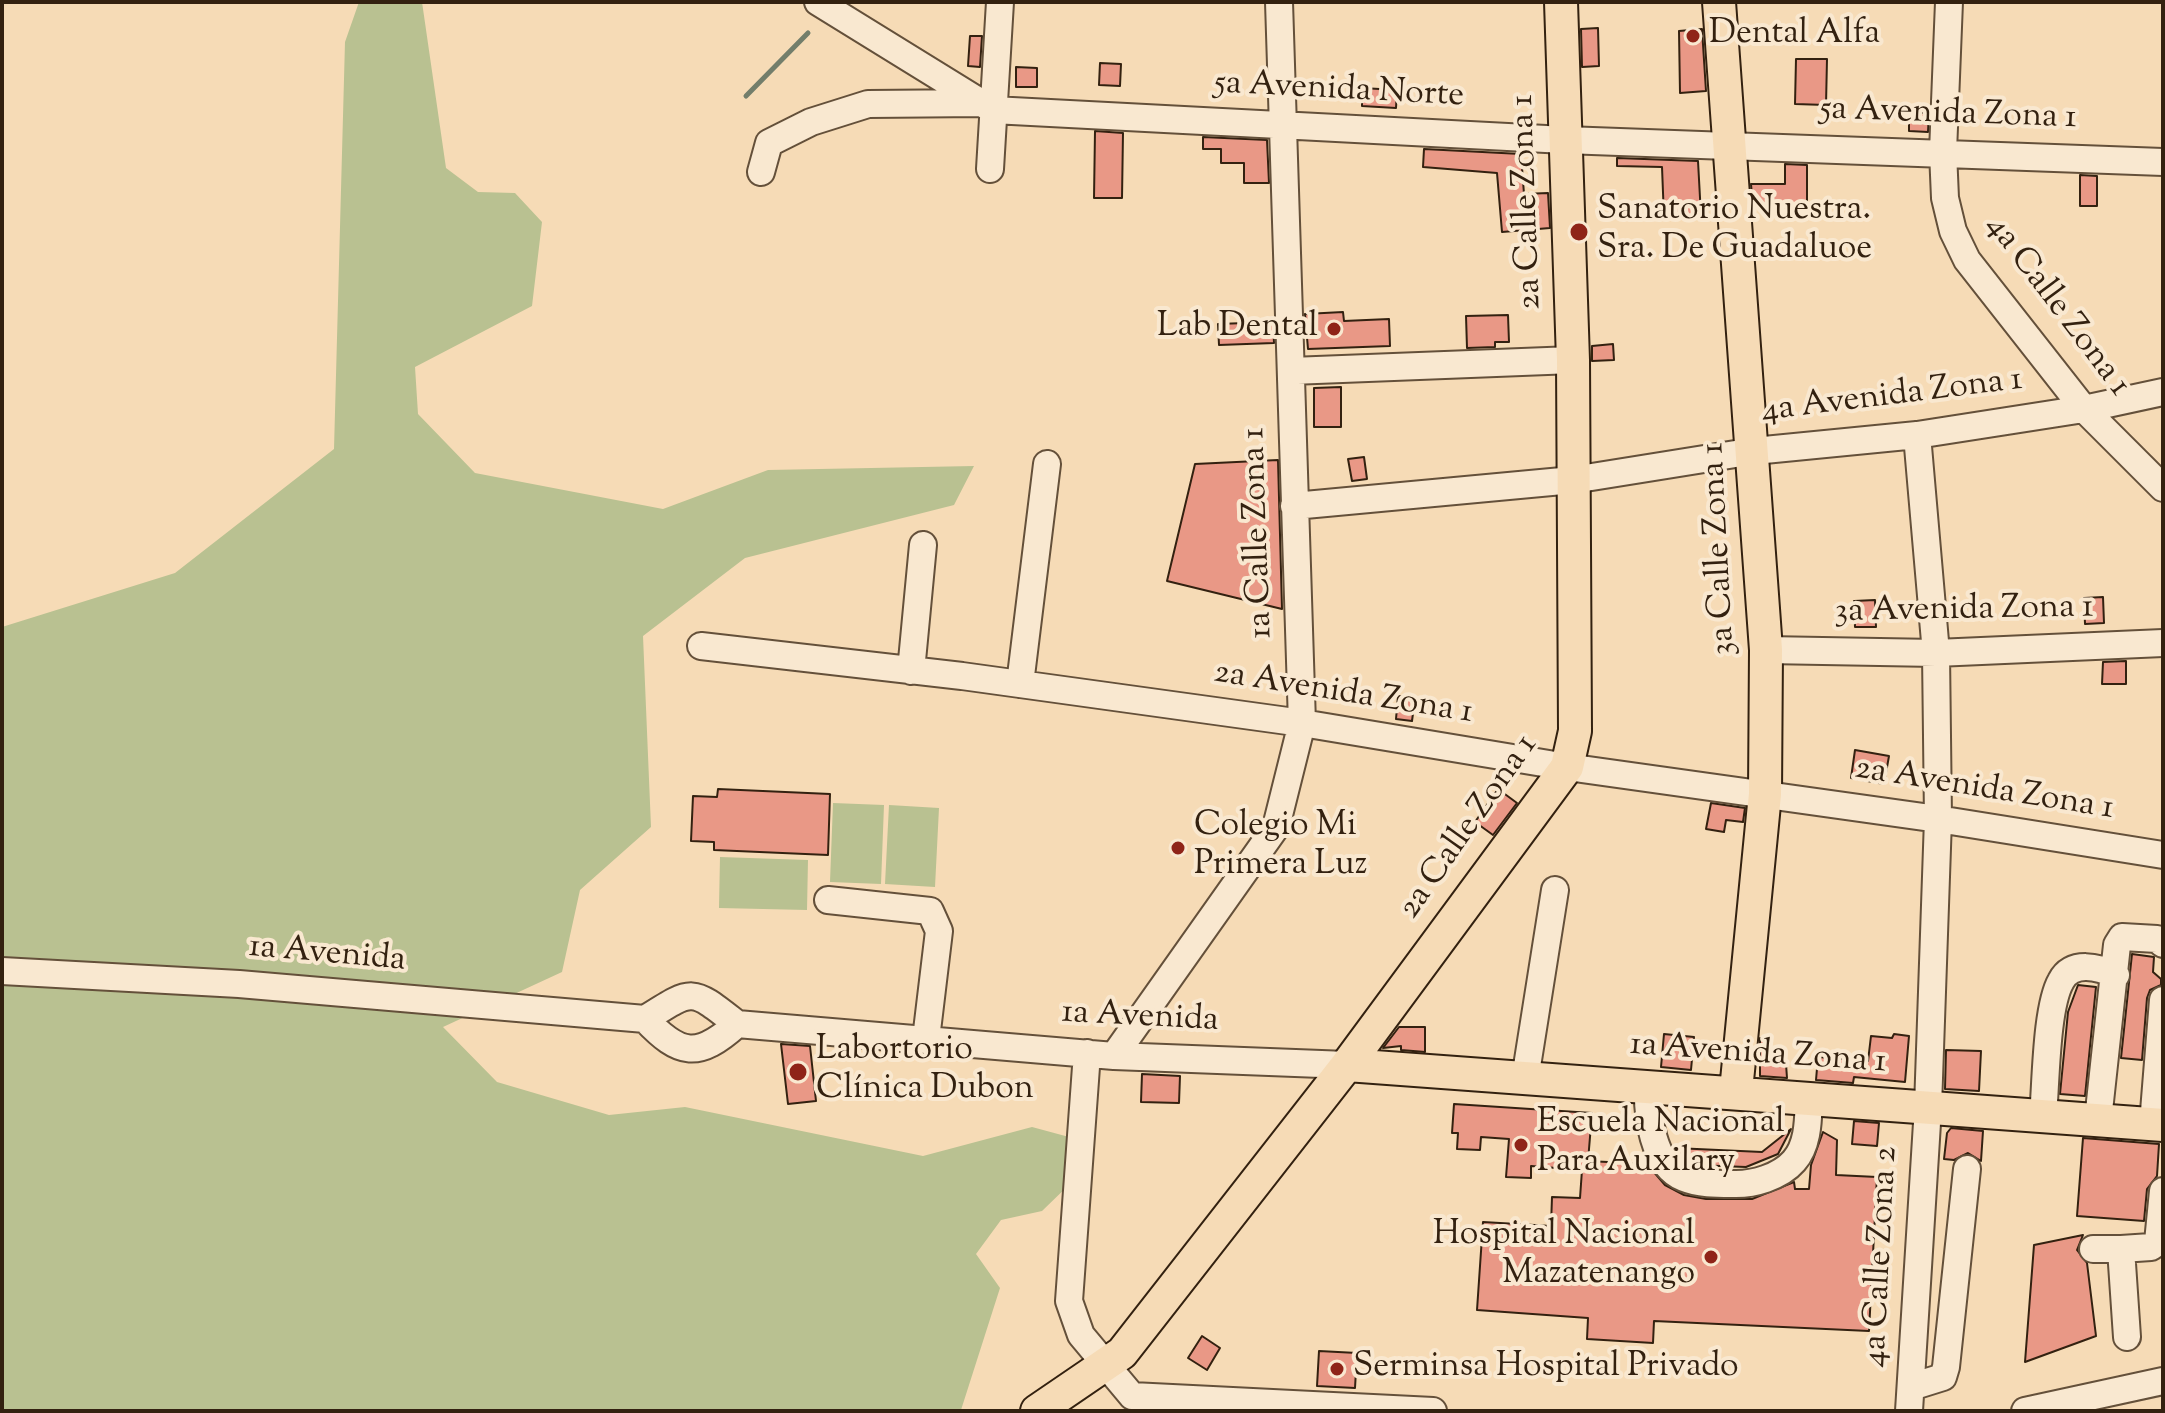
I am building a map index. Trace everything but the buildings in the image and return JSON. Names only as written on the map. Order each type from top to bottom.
[{"type":"main road","name":"2a Calle Zona 1","points":[[1037,1411],[1114,1360],[1347,1065],[1567,767],[1575,731],[1573,360],[1561,2]]},
{"type":"main road","name":"3a Calle Zona 1","points":[[1719,2],[1754,451],[1766,650],[1765,794],[1736,1091]]},
{"type":"main road","name":"1a Avenida Zona 1","points":[[1347,1065],[2158,1124]]},
{"type":"street","points":[[818,2],[988,107]]},
{"type":"street","points":[[990,169],[988,107],[1000,2]]},
{"type":"street","name":"1a Calle Zona 1","points":[[1114,1056],[1276,827],[1302,723],[1279,2]]},
{"type":"street","name":"4a Calle Zona 1","points":[[1949,2],[1943,152],[1945,198],[1953,231],[1967,260],[2084,409],[2163,488]]},
{"type":"street","name":"5a Avenida Norte","points":[[761,172],[769,143],[811,122],[868,104],[988,107],[1565,140],[1729,143]]},
{"type":"street","name":"5a Avenida Zona 1","points":[[1729,143],[2163,162]]},
{"type":"street","points":[[1291,371],[1573,360]]},
{"type":"street","name":"4a Avenida Zona 1","points":[[1294,506],[1573,480],[1754,451],[1917,435],[2084,409],[2163,392]]},
{"type":"street","points":[[1917,435],[1936,653],[1938,819],[1928,1107]]},
{"type":"street","points":[[1020,684],[1047,464]]},
{"type":"street","points":[[911,671],[923,545]]},
{"type":"street","name":"3a Avenida Zona 1","points":[[1766,650],[1936,653],[2163,643]]},
{"type":"street","name":"2a Avenida Zona 1","points":[[701,646],[1020,684],[1302,723],[1567,767],[1938,819],[2163,855]]},
{"type":"street","points":[[1525,1079],[1555,890]]},
{"type":"street","points":[[828,900],[930,911],[936,919],[939,931],[926,1039]]},
{"type":"street","points":[[2098,1120],[2117,945],[2122,937],[2157,939],[2163,944]]},
{"type":"street","points":[[2043,1116],[2052,1017],[2061,980],[2072,969],[2099,967],[2116,975]]},
{"type":"street","name":"1a Avenida","points":[[2,971],[239,984],[645,1019],[666,1003],[687,996],[709,1000],[733,1021],[1114,1056],[1347,1065]]},
{"type":"street","points":[[2158,1124],[2163,1000]]},
{"type":"street","points":[[645,1019],[667,1041],[686,1050],[706,1047],[733,1021]]},
{"type":"street","points":[[1087,1053],[1069,1301],[1081,1335],[1114,1360],[1132,1403],[1433,1411]]},
{"type":"street","points":[[1648,1086],[1647,1117],[1661,1154],[1680,1177],[1705,1183],[1742,1185],[1769,1179],[1794,1161],[1807,1135],[1809,1097]]},
{"type":"street","name":"4a Calle Zona 2","points":[[1910,1399],[1928,1107]]},
{"type":"street","points":[[1910,1399],[1943,1377],[1946,1367],[1967,1169]]},
{"type":"street","points":[[2093,1249],[2151,1247],[2158,1242],[2163,1191]]},
{"type":"street","points":[[2121,1249],[2127,1337]]},
{"type":"street","points":[[2025,1411],[2135,1399],[2163,1381]]},
{"type":"green space","points":[[359,2],[422,2],[446,168],[478,192],[515,193],[542,222],[532,306],[415,367],[418,414],[475,473],[663,509],[768,470],[974,466],[954,505],[745,558],[643,636],[651,827],[580,890],[562,972],[443,1027],[497,1082],[609,1115],[685,1107],[923,1156],[1032,1127],[1069,1137],[1074,1180],[1042,1211],[1001,1220],[976,1254],[1000,1288],[961,1410],[2,1411],[2,627],[175,573],[334,449],[345,42]]},
{"type":"green space","points":[[833,803],[884,805],[881,884],[830,882]]},
{"type":"green space","points":[[889,805],[939,808],[935,887],[885,884]]},
{"type":"green space","points":[[720,857],[808,860],[807,910],[719,908]]},
{"type":"waterway","points":[[746,96],[808,33]]},
{"type":"place","name":"Dental Alfa","points":[[1693,36]]},
{"type":"place","name":"Sanatorio Nuestra. Sra. De Guadaluoe","points":[[1579,232]]},
{"type":"place","name":"Lab Dental","points":[[1334,329]]},
{"type":"place","name":"Colegio Mi Primera Luz","points":[[1178,848]]},
{"type":"place","name":"Labortorio Clínica Dubon","points":[[798,1072]]},
{"type":"place","name":"Escuela Nacional Para Auxilary","points":[[1521,1145]]},
{"type":"place","name":"Hospital Nacional Mazatenango","points":[[1711,1257]]},
{"type":"place","name":"Serminsa Hospital Privado","points":[[1337,1369]]}]
